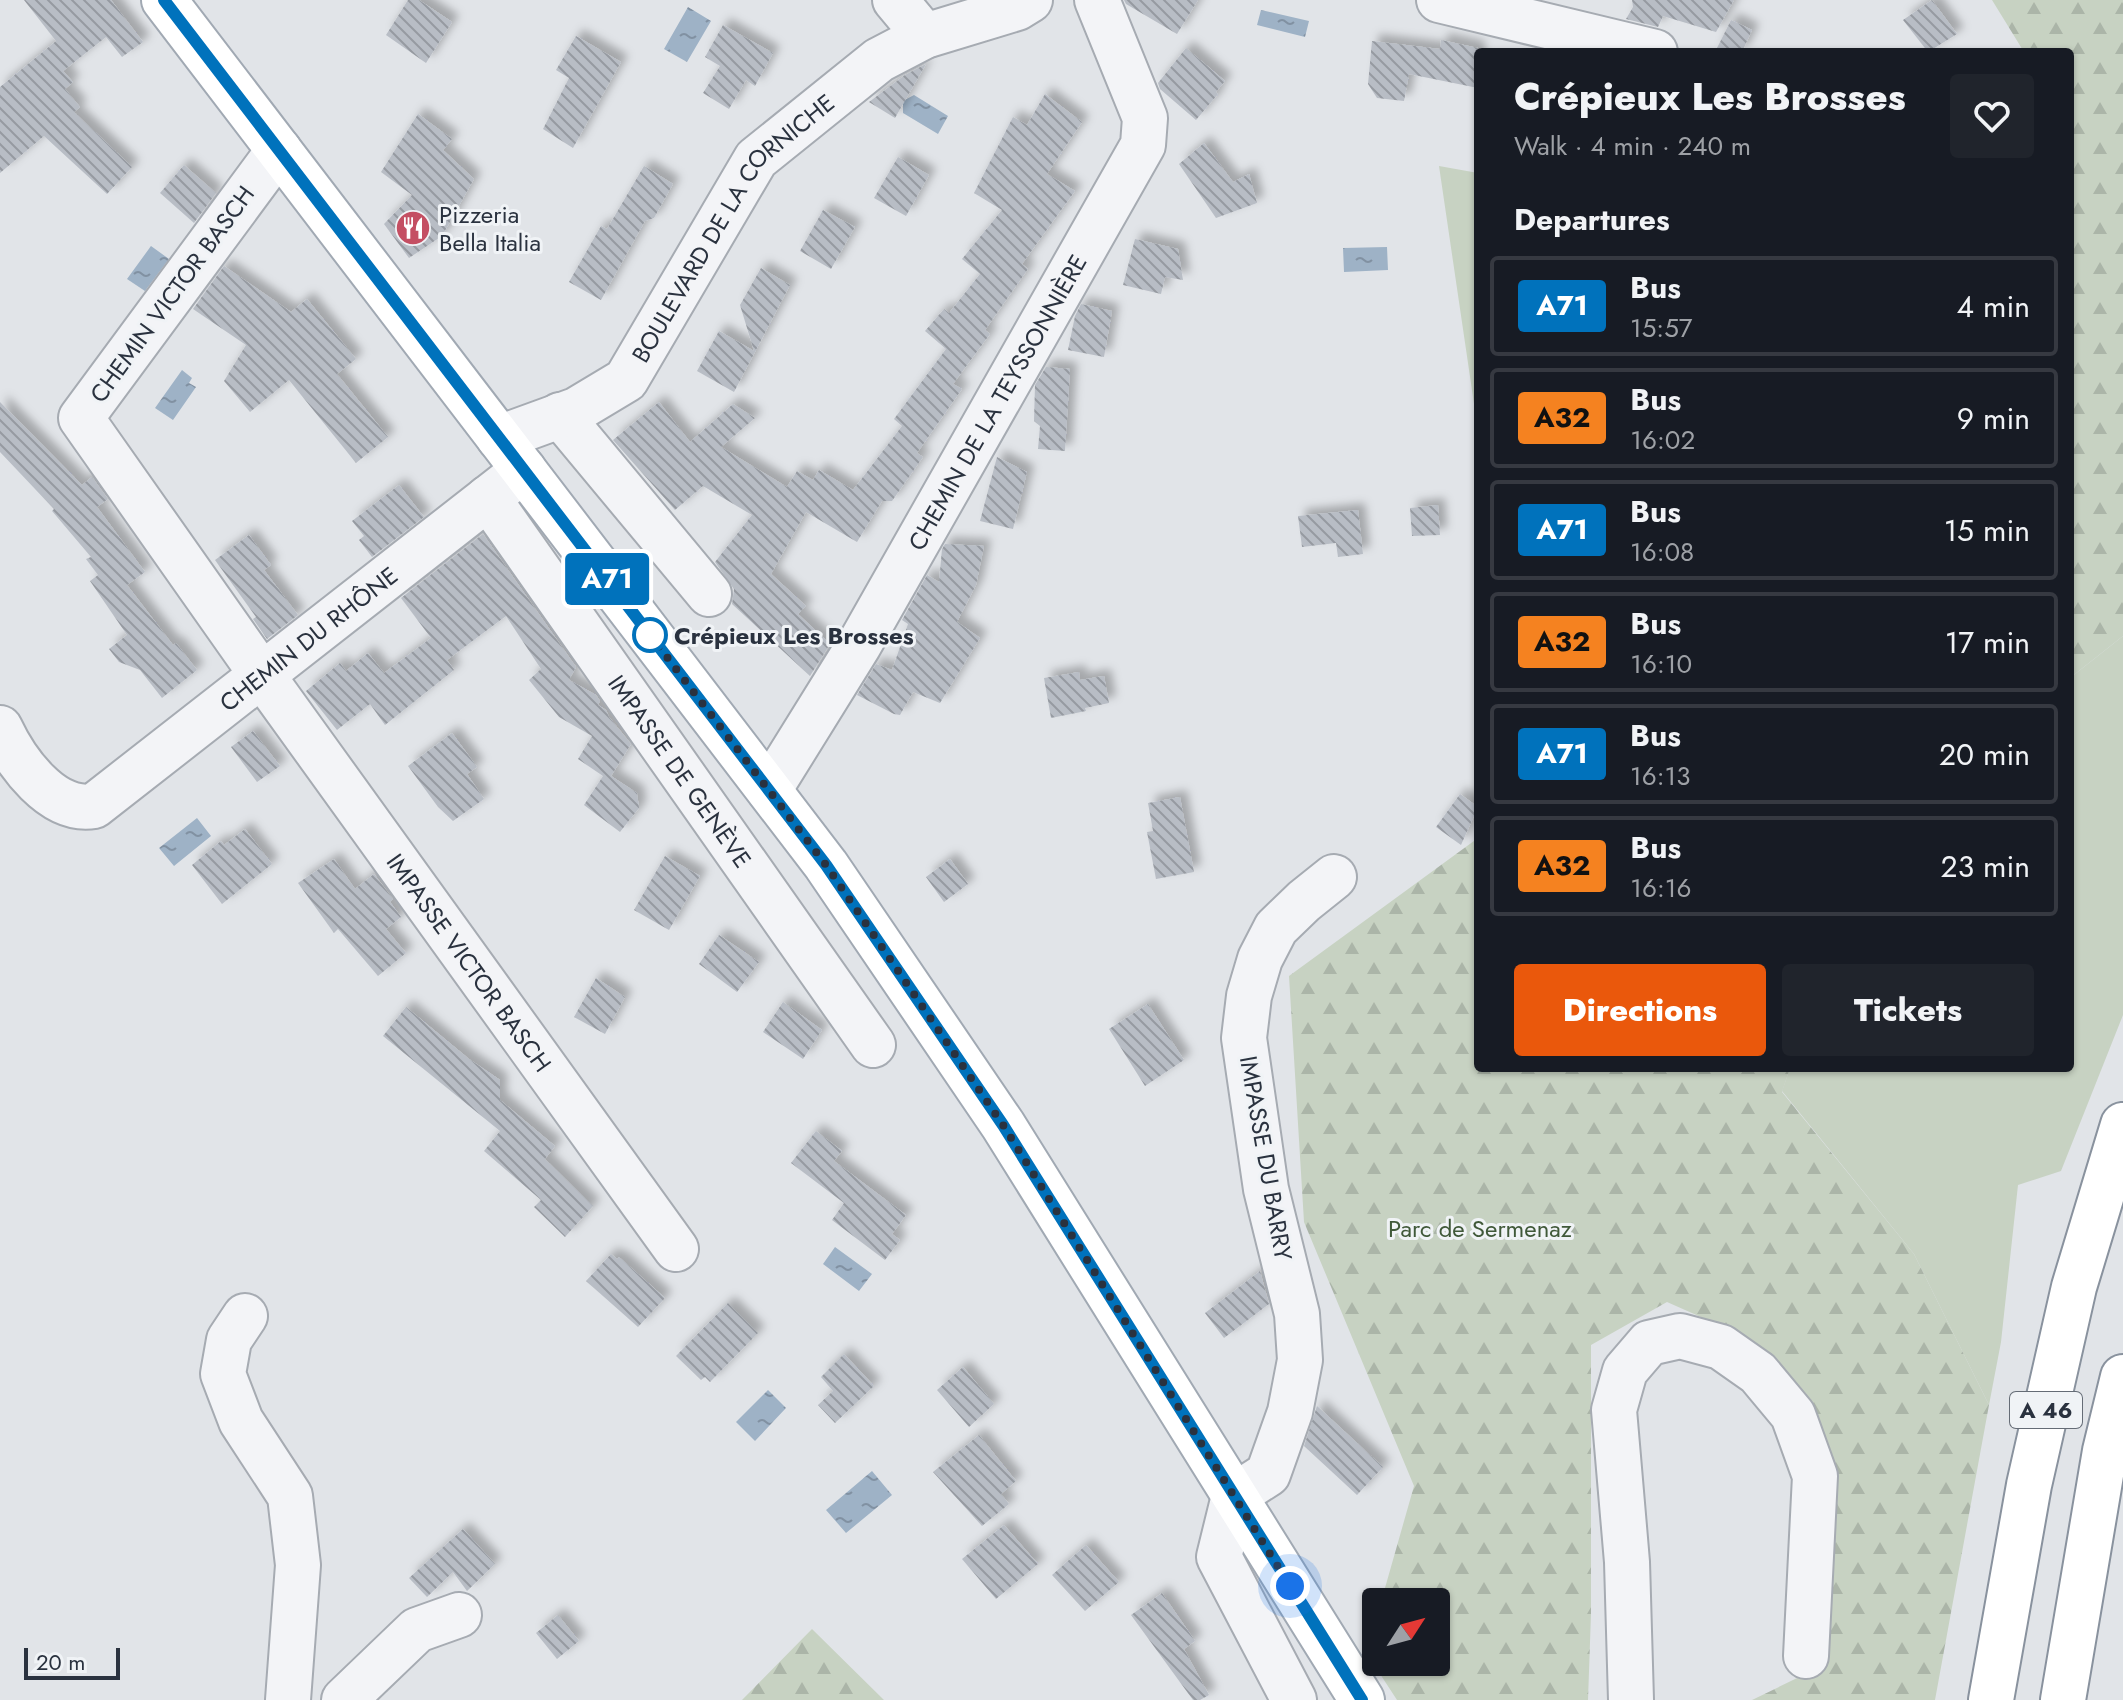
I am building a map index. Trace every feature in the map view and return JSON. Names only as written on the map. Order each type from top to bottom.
[{"type":"main road","points":[[164,0],[826,865],[1003,1125],[1362,1700]]},
{"type":"main road","name":"A 46","points":[[1991,1700],[2029,1485],[2074,1287],[2123,1125]]},
{"type":"main road","name":"A 46","points":[[2063,1700],[2105,1451],[2123,1377]]},
{"type":"street","points":[[895,0],[925,36]]},
{"type":"street","name":"BOULEVARD DE LA CORNICHE","points":[[512,454],[560,415],[576,410],[626,380],[756,159],[879,60],[925,36],[1005,12],[1030,0]]},
{"type":"street","name":"CHEMIN DE LA TEYSSONNIÈRE","points":[[769,790],[859,645],[1143,145],[1145,118],[1097,0]]},
{"type":"street","points":[[1439,0],[1638,48]]},
{"type":"street","name":"CHEMIN VICTOR BASCH","points":[[262,675],[81,418],[279,150]]},
{"type":"street","points":[[560,415],[709,594]]},
{"type":"street","name":"CHEMIN DU RHÔNE","points":[[0,728],[23,766],[43,787],[59,799],[80,808],[94,806],[488,498],[512,454]]},
{"type":"street","name":"IMPASSE DE GENÈVE","points":[[488,498],[873,1045]]},
{"type":"street","name":"IMPASSE VICTOR BASCH","points":[[262,675],[676,1249]]},
{"type":"street","name":"IMPASSE DU BARRY","points":[[1234,1496],[1268,1474],[1290,1412],[1300,1360],[1297,1314],[1266,1189],[1244,1038],[1249,996],[1260,959],[1276,928],[1334,877]]},
{"type":"street","points":[[245,1316],[229,1340],[223,1374],[241,1421],[290,1496],[298,1565],[288,1700]]},
{"type":"street","points":[[1631,1700],[1627,1562],[1614,1410],[1625,1371],[1649,1343],[1680,1336],[1721,1347],[1758,1373],[1793,1415],[1815,1476],[1806,1656]]},
{"type":"street","points":[[1234,1496],[1219,1557],[1294,1700]]},
{"type":"street","points":[[344,1700],[417,1630],[459,1615]]},
{"type":"green space","points":[[1992,0],[2123,0],[2123,636],[2074,675],[2074,48],[2022,48]]},
{"type":"green space","points":[[1439,166],[1474,172],[1474,404]]},
{"type":"green space","points":[[2123,636],[2123,1015],[2061,1171],[2018,1185],[2001,1342],[1989,1405],[1914,1254],[1782,1091],[1789,1072],[2074,1072],[2074,675]]},
{"type":"green space","name":"Parc de Sermenaz","points":[[1474,841],[1474,1072],[1789,1072],[1782,1092],[1914,1254],[1989,1405],[1935,1700],[1752,1700],[1824,1665],[1821,1430],[1746,1337],[1667,1302],[1591,1345],[1588,1700],[1397,1700],[1381,1676],[1450,1676],[1450,1588],[1385,1588],[1414,1486],[1304,1222],[1289,976]]},
{"type":"green space","points":[[812,1629],[884,1700],[742,1700]]},
{"type":"water","points":[[688,7],[711,21],[687,62],[664,49]]},
{"type":"water","points":[[1261,10],[1309,21],[1305,37],[1257,25]]},
{"type":"water","points":[[914,95],[948,116],[938,134],[903,113],[903,101]]},
{"type":"water","points":[[151,246],[169,259],[145,291],[127,279]]},
{"type":"water","points":[[1387,247],[1388,270],[1344,272],[1343,248]]},
{"type":"water","points":[[182,370],[192,378],[189,383],[196,387],[173,420],[155,408]]},
{"type":"water","points":[[197,818],[211,836],[174,866],[159,848]]},
{"type":"water","points":[[835,1247],[872,1274],[859,1291],[823,1264]]},
{"type":"water","points":[[768,1390],[786,1408],[755,1441],[736,1422]]},
{"type":"water","points":[[872,1471],[892,1495],[846,1533],[826,1510]]},
{"type":"building","points":[[24,0],[111,0],[143,42],[122,57],[106,37],[63,71],[73,82],[65,89],[80,107],[74,112],[132,167],[107,194],[44,136],[0,173],[0,87],[56,41]]},
{"type":"building","points":[[408,0],[419,0],[452,22],[426,63],[386,35]]},
{"type":"building","points":[[1124,0],[1198,0],[1177,34]]},
{"type":"building","points":[[1632,0],[1734,0],[1716,32],[1663,16],[1658,27],[1626,19],[1633,7]]},
{"type":"building","points":[[1932,0],[1957,34],[1934,48],[1925,48],[1903,20]]},
{"type":"building","points":[[1731,20],[1752,30],[1744,48],[1717,48]]},
{"type":"building","points":[[723,25],[773,53],[755,86],[746,80],[729,109],[703,93],[720,66],[705,57]]},
{"type":"building","points":[[576,36],[621,62],[573,148],[543,129],[569,78],[556,70]]},
{"type":"building","points":[[1441,40],[1478,48],[1474,48],[1474,87],[1409,74],[1404,101],[1377,98],[1368,84],[1372,41],[1440,49]]},
{"type":"building","points":[[1186,48],[1225,81],[1196,120],[1160,89],[1158,83]]},
{"type":"building","points":[[926,64],[895,118],[869,102],[905,75]]},
{"type":"building","points":[[1045,94],[1082,122],[1047,174],[1075,191],[1022,264],[1028,269],[985,330],[990,334],[953,384],[962,389],[917,453],[923,457],[892,501],[882,501],[857,542],[806,512],[771,574],[806,606],[798,614],[830,644],[810,676],[732,604],[734,589],[715,562],[752,515],[703,486],[675,510],[613,440],[659,402],[690,442],[733,404],[755,418],[721,447],[787,487],[797,471],[813,480],[819,470],[853,490],[902,426],[894,419],[946,349],[925,331],[944,309],[949,313],[980,274],[962,259],[1002,210],[974,193],[1013,117],[1027,125]]},
{"type":"building","points":[[418,114],[452,139],[443,150],[474,179],[442,236],[409,258],[384,224],[412,195],[381,172]]},
{"type":"building","points":[[1204,143],[1233,182],[1249,174],[1257,203],[1216,218],[1179,164]]},
{"type":"building","points":[[898,157],[929,175],[906,216],[874,198]]},
{"type":"building","points":[[184,165],[216,193],[194,223],[160,193]]},
{"type":"building","points":[[644,166],[673,184],[654,218],[645,221],[601,300],[569,282],[601,226],[607,229]]},
{"type":"building","points":[[823,210],[855,227],[831,269],[800,251]]},
{"type":"building","points":[[1135,239],[1178,249],[1183,280],[1165,277],[1161,294],[1123,285]]},
{"type":"building","points":[[224,266],[291,312],[307,299],[356,359],[337,374],[388,437],[356,463],[289,380],[250,412],[224,381],[246,345],[193,309]]},
{"type":"building","points":[[761,268],[790,285],[734,392],[697,371],[719,331],[754,351],[740,305]]},
{"type":"building","points":[[1081,304],[1112,311],[1104,357],[1068,350],[1075,316]]},
{"type":"building","points":[[1046,367],[1070,369],[1065,451],[1038,449],[1040,426],[1034,421],[1035,385]]},
{"type":"building","points":[[0,402],[82,485],[92,477],[108,499],[97,507],[145,572],[127,585],[173,645],[176,643],[197,670],[162,698],[140,670],[119,662],[109,649],[127,635],[90,581],[98,575],[86,559],[91,557],[52,511],[54,509],[0,452]]},
{"type":"building","points":[[997,457],[1027,472],[1013,529],[980,521]]},
{"type":"building","points":[[399,485],[424,517],[372,557],[359,540],[364,536],[352,521]]},
{"type":"building","points":[[1438,505],[1440,535],[1412,536],[1410,508]]},
{"type":"building","points":[[1358,510],[1363,554],[1338,557],[1336,543],[1302,547],[1298,516]]},
{"type":"building","points":[[483,534],[576,667],[569,680],[596,695],[600,701],[598,705],[606,710],[631,744],[611,776],[637,793],[639,808],[620,832],[584,805],[603,776],[578,759],[592,736],[559,717],[529,680],[541,669],[506,616],[447,660],[454,670],[385,725],[370,704],[337,730],[306,691],[340,663],[346,671],[368,653],[384,673],[431,638],[401,598]]},
{"type":"building","points":[[249,535],[271,565],[264,570],[298,615],[267,639],[253,619],[256,617],[215,560]]},
{"type":"building","points":[[945,544],[984,546],[976,585],[957,622],[980,638],[940,703],[913,692],[900,715],[894,714],[857,695],[876,664],[892,670],[908,624],[902,620],[927,575],[939,582]]},
{"type":"building","points":[[1079,672],[1080,680],[1104,676],[1109,703],[1051,718],[1044,678]]},
{"type":"building","points":[[253,731],[280,766],[257,782],[231,747]]},
{"type":"building","points":[[452,733],[477,767],[467,774],[484,799],[453,821],[438,807],[408,766]]},
{"type":"building","points":[[1460,794],[1474,804],[1474,816],[1461,845],[1436,827]]},
{"type":"building","points":[[1180,797],[1194,872],[1156,879],[1147,832],[1153,831],[1148,803]]},
{"type":"building","points":[[245,829],[272,864],[222,904],[192,865],[221,841],[224,845]]},
{"type":"building","points":[[665,856],[700,876],[669,930],[634,910]]},
{"type":"building","points":[[334,859],[355,889],[374,874],[393,899],[390,902],[401,917],[386,929],[406,953],[378,976],[338,929],[334,933],[298,883]]},
{"type":"building","points":[[950,859],[968,884],[944,902],[926,877]]},
{"type":"building","points":[[719,935],[759,962],[737,992],[699,964]]},
{"type":"building","points":[[596,978],[625,997],[605,1034],[574,1017]]},
{"type":"building","points":[[783,1002],[822,1030],[803,1059],[763,1032]]},
{"type":"building","points":[[1148,1004],[1184,1060],[1145,1086],[1109,1029]]},
{"type":"building","points":[[406,1007],[469,1059],[500,1080],[500,1100],[555,1146],[545,1159],[593,1206],[565,1237],[534,1207],[541,1200],[484,1151],[500,1131],[383,1036]]},
{"type":"building","points":[[816,1131],[842,1151],[834,1161],[906,1215],[892,1234],[900,1240],[885,1260],[832,1220],[844,1203],[791,1163]]},
{"type":"building","points":[[611,1254],[617,1259],[619,1257],[665,1298],[638,1327],[586,1281]]},
{"type":"building","points":[[1260,1271],[1269,1304],[1224,1338],[1205,1313]]},
{"type":"building","points":[[728,1303],[758,1333],[710,1382],[705,1377],[701,1380],[676,1356]]},
{"type":"building","points":[[844,1354],[874,1386],[835,1423],[818,1405],[833,1391],[821,1377]]},
{"type":"building","points":[[963,1367],[994,1404],[969,1427],[937,1390]]},
{"type":"building","points":[[1317,1406],[1383,1467],[1357,1495],[1304,1446]]},
{"type":"building","points":[[979,1435],[1016,1481],[1001,1494],[1009,1504],[982,1526],[933,1472]]},
{"type":"building","points":[[1004,1525],[1038,1564],[996,1599],[962,1559]]},
{"type":"building","points":[[463,1529],[495,1564],[467,1591],[453,1572],[427,1597],[409,1578]]},
{"type":"building","points":[[1086,1545],[1119,1582],[1085,1611],[1052,1575]]},
{"type":"building","points":[[1162,1593],[1195,1641],[1184,1649],[1209,1695],[1200,1700],[1193,1700],[1131,1615]]},
{"type":"building","points":[[558,1615],[579,1641],[557,1659],[536,1633]]},
{"type":"bus line","name":"A71","points":[[164,0],[826,865],[1003,1125],[1362,1700]]},
{"type":"place","name":"Pizzeria Bella Italia","points":[[413,228]]},
{"type":"place","name":"Crépieux Les Brosses","points":[[650,635]]},
{"type":"route","points":[[650,635],[826,865],[1003,1125],[1290,1586]]}]
